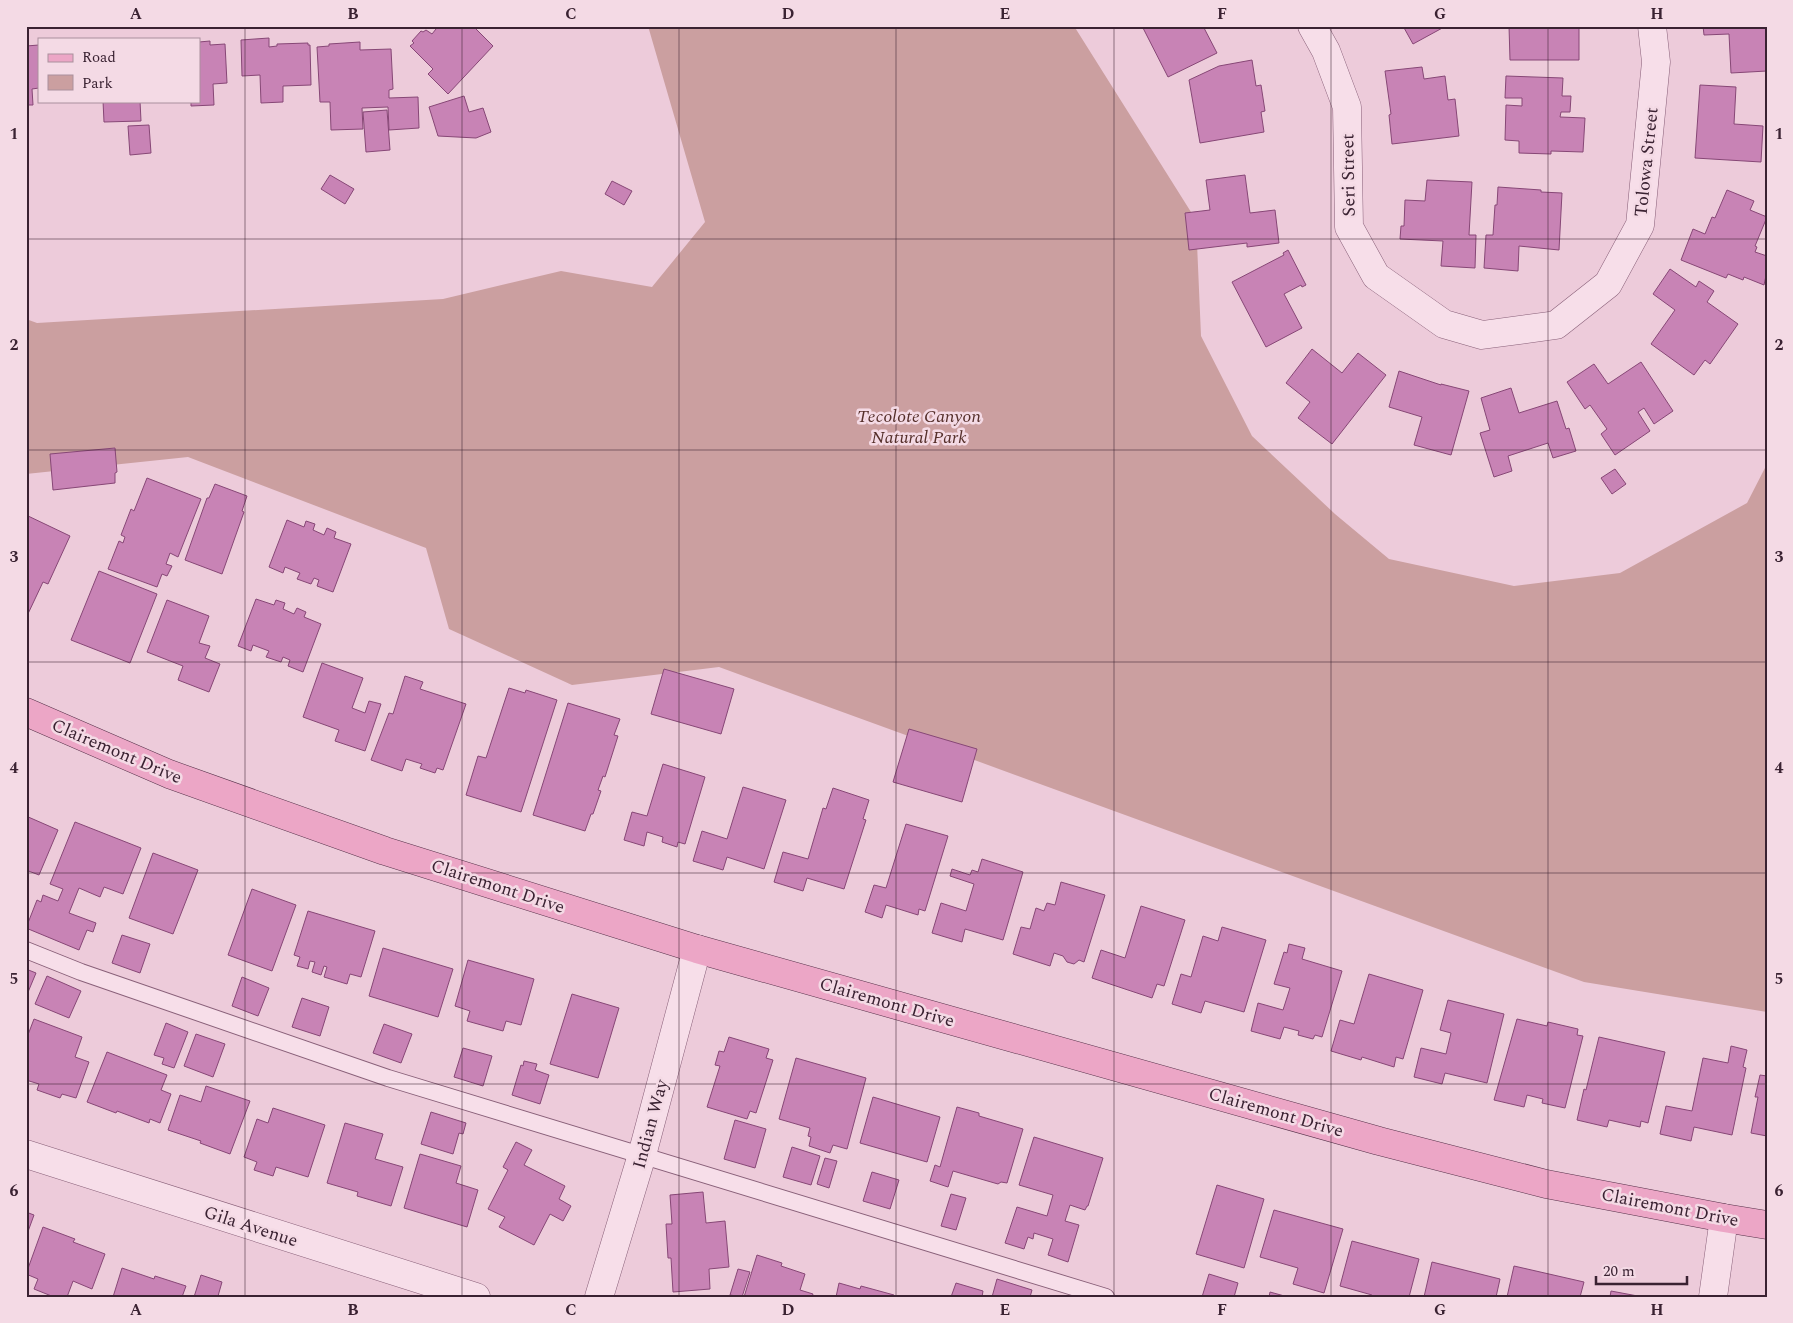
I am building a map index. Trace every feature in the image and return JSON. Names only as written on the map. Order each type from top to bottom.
[{"type":"main road","name":"Clairemont Drive","points":[[26,712],[170,774],[235,798],[385,850],[697,949],[1379,1141],[1546,1184],[1767,1225]]},
{"type":"street","name":"Seri Street","points":[[1312,26],[1326,52],[1347,107],[1349,227],[1376,276],[1444,324],[1482,335],[1556,325]]},
{"type":"street","name":"Tolowa Street","points":[[1556,325],[1608,284],[1640,225],[1656,62],[1652,26]]},
{"type":"street","name":"Indian Way","points":[[598,1297],[642,1155],[697,949]]},
{"type":"street","name":"Gila Avenue","points":[[26,1154],[476,1297]]},
{"type":"street","points":[[1712,1297],[1724,1218]]},
{"type":"lane","points":[[26,950],[80,972],[388,1078],[1106,1297]]},
{"type":"green space","name":"Tecolote Canyon Natural Park","points":[[648,26],[1074,26],[1196,220],[1201,336],[1252,436],[1335,514],[1389,559],[1514,586],[1620,573],[1747,503],[1767,464],[1767,1012],[1584,982],[719,667],[572,685],[449,629],[426,548],[188,457],[26,474],[26,319],[37,323],[443,299],[561,271],[652,287],[705,222]]},
{"type":"building","points":[[435,26],[473,26],[493,46],[448,94],[428,74],[433,69],[410,46],[421,31],[426,30],[432,34],[436,29]]},
{"type":"building","points":[[1142,26],[1203,26],[1217,53],[1168,77]]},
{"type":"building","points":[[1403,26],[1446,26],[1413,44]]},
{"type":"building","points":[[1509,26],[1579,26],[1579,60],[1510,60]]},
{"type":"building","points":[[1703,26],[1767,26],[1767,71],[1731,73],[1729,34],[1704,35]]},
{"type":"building","points":[[269,38],[269,47],[277,46],[277,44],[308,43],[310,45],[311,85],[283,86],[283,102],[261,103],[260,75],[242,76],[241,40]]},
{"type":"building","points":[[210,41],[210,45],[225,44],[227,83],[213,84],[214,105],[191,106],[191,102],[200,102],[200,42]]},
{"type":"building","points":[[360,42],[360,50],[391,49],[393,89],[389,90],[389,98],[418,97],[419,128],[389,130],[388,107],[362,108],[363,129],[331,130],[330,102],[320,102],[317,47],[329,46],[329,44]]},
{"type":"building","points":[[38,45],[38,88],[32,89],[33,105],[26,105],[26,46]]},
{"type":"building","points":[[1252,60],[1256,86],[1261,85],[1265,111],[1261,112],[1264,132],[1200,143],[1189,80],[1219,66]]},
{"type":"building","points":[[1422,67],[1424,79],[1445,76],[1448,100],[1455,99],[1459,136],[1392,144],[1389,115],[1391,114],[1385,71]]},
{"type":"building","points":[[1506,76],[1563,78],[1562,96],[1571,96],[1570,112],[1561,112],[1560,117],[1585,118],[1583,152],[1519,153],[1519,141],[1505,140],[1506,105],[1522,106],[1522,98],[1505,98]]},
{"type":"building","points":[[1700,85],[1736,87],[1734,124],[1763,126],[1761,162],[1695,158]]},
{"type":"building","points":[[464,96],[469,112],[483,108],[491,132],[476,138],[438,136],[429,107]]},
{"type":"building","points":[[103,102],[140,102],[141,121],[104,122]]},
{"type":"building","points":[[387,110],[390,150],[366,152],[363,112]]},
{"type":"building","points":[[149,125],[151,153],[130,155],[128,126]]},
{"type":"building","points":[[330,175],[354,189],[345,204],[321,189]]},
{"type":"building","points":[[1245,175],[1250,213],[1275,210],[1279,243],[1247,247],[1247,243],[1189,250],[1185,213],[1210,210],[1206,180]]},
{"type":"building","points":[[1427,180],[1472,182],[1469,235],[1476,235],[1475,268],[1441,266],[1443,241],[1400,239],[1401,226],[1404,226],[1405,200],[1425,201]]},
{"type":"building","points":[[612,181],[632,191],[624,205],[605,194]]},
{"type":"building","points":[[1498,187],[1562,193],[1559,250],[1519,246],[1518,271],[1484,268],[1486,235],[1493,235]]},
{"type":"building","points":[[1727,190],[1754,201],[1750,210],[1767,217],[1755,246],[1757,247],[1755,252],[1767,256],[1767,271],[1764,285],[1744,277],[1743,280],[1728,274],[1726,278],[1681,260],[1693,229],[1705,234],[1712,217],[1715,218]]},
{"type":"building","points":[[1288,250],[1306,285],[1302,287],[1301,285],[1284,294],[1302,328],[1266,347],[1232,282],[1284,255],[1283,253]]},
{"type":"building","points":[[1670,269],[1696,287],[1699,281],[1714,291],[1707,302],[1738,324],[1710,364],[1705,360],[1694,375],[1651,344],[1675,310],[1653,294]]},
{"type":"building","points":[[1312,349],[1342,373],[1358,353],[1386,375],[1332,444],[1298,418],[1310,402],[1286,383]]},
{"type":"building","points":[[1641,362],[1673,411],[1654,424],[1644,408],[1638,412],[1650,431],[1615,455],[1601,434],[1607,429],[1590,405],[1585,409],[1567,382],[1594,364],[1608,384]]},
{"type":"building","points":[[1399,371],[1441,385],[1469,391],[1451,455],[1414,445],[1422,417],[1389,407]]},
{"type":"building","points":[[1511,388],[1519,413],[1557,401],[1566,429],[1569,428],[1576,451],[1553,458],[1548,443],[1508,456],[1512,471],[1494,477],[1480,433],[1490,430],[1481,398]]},
{"type":"building","points":[[115,448],[117,472],[115,473],[115,483],[53,490],[50,454]]},
{"type":"building","points":[[1615,469],[1626,484],[1612,494],[1601,478]]},
{"type":"building","points":[[147,478],[201,499],[178,557],[170,553],[166,564],[172,566],[167,576],[162,574],[157,587],[108,569],[119,541],[123,543],[125,537],[121,535],[131,509],[134,511]]},
{"type":"building","points":[[215,484],[247,496],[242,511],[244,512],[222,574],[185,560],[207,498],[209,498]]},
{"type":"building","points":[[26,515],[70,536],[48,584],[43,582],[26,618]]},
{"type":"building","points":[[287,520],[304,527],[306,521],[315,524],[313,530],[324,535],[327,528],[336,532],[334,538],[351,544],[333,592],[317,586],[319,580],[314,578],[311,584],[297,579],[300,573],[285,567],[283,573],[269,567]]},
{"type":"building","points":[[99,571],[157,594],[130,663],[71,640]]},
{"type":"building","points":[[256,599],[274,605],[276,600],[285,603],[283,609],[294,614],[297,608],[306,612],[304,617],[321,624],[303,672],[288,666],[290,660],[283,657],[281,662],[266,657],[269,651],[253,645],[251,651],[238,646]]},
{"type":"building","points":[[167,600],[209,616],[199,643],[210,646],[205,658],[220,664],[209,692],[178,680],[183,666],[147,652]]},
{"type":"building","points":[[322,663],[363,678],[352,708],[365,713],[369,701],[381,704],[365,751],[335,741],[339,730],[303,717]]},
{"type":"building","points":[[664,669],[734,689],[721,734],[651,714]]},
{"type":"building","points":[[405,676],[423,682],[420,689],[466,704],[443,770],[437,768],[435,773],[420,768],[422,764],[406,759],[402,771],[371,760],[389,713],[393,714]]},
{"type":"building","points":[[509,688],[525,693],[526,690],[557,700],[521,812],[466,795],[478,756],[486,758]]},
{"type":"building","points":[[568,703],[620,719],[614,735],[618,736],[605,777],[603,776],[598,790],[601,791],[585,831],[533,815]]},
{"type":"building","points":[[909,729],[977,749],[962,802],[893,782]]},
{"type":"building","points":[[663,764],[705,777],[685,844],[678,842],[677,847],[662,842],[663,837],[647,832],[644,846],[624,840],[632,812],[647,816]]},
{"type":"building","points":[[743,787],[786,800],[764,869],[727,857],[723,870],[693,861],[702,831],[727,839]]},
{"type":"building","points":[[833,788],[869,800],[863,819],[866,820],[844,889],[807,878],[803,891],[774,882],[783,852],[808,859],[823,808],[826,809]]},
{"type":"building","points":[[26,816],[58,830],[39,875],[26,870]]},
{"type":"building","points":[[75,822],[141,848],[123,894],[104,887],[100,897],[79,888],[69,913],[96,923],[93,932],[87,930],[79,950],[26,928],[37,900],[41,902],[43,895],[58,901],[63,889],[50,884]]},
{"type":"building","points":[[906,824],[948,836],[925,911],[919,909],[918,915],[886,905],[882,918],[865,912],[874,885],[886,888]]},
{"type":"building","points":[[153,853],[198,870],[173,934],[129,918]]},
{"type":"building","points":[[982,859],[1023,872],[1003,940],[965,929],[962,942],[932,933],[941,903],[966,911],[974,884],[950,876],[952,869],[970,875],[972,870],[978,872]]},
{"type":"building","points":[[1061,882],[1105,895],[1084,962],[1079,960],[1074,964],[1067,962],[1063,956],[1054,953],[1050,966],[1013,954],[1021,927],[1030,929],[1036,908],[1044,911],[1047,903],[1055,905]]},
{"type":"building","points":[[252,889],[296,905],[272,971],[228,955]]},
{"type":"building","points":[[1141,906],[1185,920],[1164,986],[1157,984],[1152,998],[1092,978],[1101,950],[1125,958]]},
{"type":"building","points":[[308,911],[375,931],[361,977],[350,974],[347,984],[324,977],[327,967],[324,966],[321,975],[312,972],[315,962],[310,961],[308,969],[297,966],[300,957],[294,955]]},
{"type":"building","points":[[1222,927],[1266,940],[1244,1012],[1205,1001],[1201,1013],[1172,1004],[1181,974],[1191,977],[1203,936],[1218,941]]},
{"type":"building","points":[[122,935],[150,944],[140,973],[112,963]]},
{"type":"building","points":[[1289,944],[1305,948],[1302,959],[1342,971],[1322,1037],[1315,1035],[1313,1039],[1298,1035],[1299,1031],[1284,1027],[1280,1039],[1251,1031],[1258,1003],[1283,1010],[1290,988],[1274,984],[1284,952],[1287,953]]},
{"type":"building","points":[[383,948],[453,969],[438,1017],[369,996]]},
{"type":"building","points":[[468,960],[534,979],[521,1025],[506,1021],[503,1031],[467,1021],[470,1011],[455,1006]]},
{"type":"building","points":[[26,969],[36,973],[26,997]]},
{"type":"building","points":[[1369,974],[1423,990],[1403,1059],[1396,1057],[1394,1067],[1362,1057],[1361,1060],[1331,1051],[1340,1020],[1354,1024]]},
{"type":"building","points":[[47,976],[81,991],[69,1018],[35,1004]]},
{"type":"building","points":[[242,977],[269,988],[258,1016],[232,1006]]},
{"type":"building","points":[[572,994],[619,1008],[598,1078],[550,1064]]},
{"type":"building","points":[[302,998],[329,1007],[320,1036],[292,1027]]},
{"type":"building","points":[[1448,1000],[1504,1014],[1487,1083],[1445,1073],[1442,1084],[1414,1077],[1421,1048],[1446,1054],[1451,1033],[1440,1030]]},
{"type":"building","points":[[34,1019],[82,1037],[75,1057],[89,1062],[76,1098],[62,1094],[60,1098],[37,1090],[39,1084],[26,1080],[26,1040]]},
{"type":"building","points":[[1517,1019],[1547,1026],[1548,1022],[1578,1029],[1577,1035],[1583,1036],[1565,1108],[1542,1103],[1543,1099],[1527,1095],[1524,1107],[1494,1100]]},
{"type":"building","points":[[166,1023],[188,1032],[174,1068],[162,1064],[164,1058],[154,1055]]},
{"type":"building","points":[[384,1024],[412,1034],[401,1063],[373,1053]]},
{"type":"building","points":[[196,1034],[225,1044],[213,1077],[184,1066]]},
{"type":"building","points":[[729,1037],[769,1049],[766,1058],[773,1060],[756,1113],[750,1111],[747,1119],[707,1107],[720,1066],[715,1065],[719,1051],[724,1052]]},
{"type":"building","points":[[1599,1037],[1665,1052],[1648,1123],[1641,1121],[1640,1127],[1609,1120],[1607,1127],[1577,1120]]},
{"type":"building","points":[[1731,1046],[1747,1050],[1743,1067],[1746,1068],[1732,1135],[1694,1127],[1691,1141],[1660,1134],[1666,1106],[1692,1111],[1703,1058],[1728,1063]]},
{"type":"building","points":[[463,1048],[492,1056],[483,1086],[454,1077]]},
{"type":"building","points":[[107,1052],[167,1075],[161,1090],[171,1094],[160,1123],[150,1119],[149,1123],[87,1102]]},
{"type":"building","points":[[796,1058],[866,1078],[847,1149],[833,1145],[830,1153],[809,1146],[811,1137],[808,1136],[810,1128],[779,1119]]},
{"type":"building","points":[[524,1061],[537,1064],[535,1070],[549,1075],[540,1104],[512,1095]]},
{"type":"building","points":[[1760,1075],[1767,1076],[1767,1136],[1751,1133],[1758,1097],[1755,1097]]},
{"type":"building","points":[[206,1086],[250,1101],[230,1154],[200,1143],[201,1141],[168,1130],[180,1095],[201,1102]]},
{"type":"building","points":[[873,1097],[940,1117],[927,1162],[860,1143]]},
{"type":"building","points":[[957,1107],[979,1113],[979,1116],[1023,1129],[1007,1183],[1001,1182],[998,1184],[953,1171],[948,1187],[930,1181],[935,1165],[940,1167]]},
{"type":"building","points":[[273,1108],[325,1125],[308,1177],[276,1167],[273,1176],[254,1170],[257,1162],[244,1157],[257,1119],[268,1123]]},
{"type":"building","points":[[431,1112],[466,1123],[463,1134],[459,1133],[453,1154],[421,1144]]},
{"type":"building","points":[[735,1120],[766,1129],[755,1168],[724,1159]]},
{"type":"building","points":[[345,1123],[383,1134],[375,1159],[403,1167],[391,1206],[357,1196],[358,1192],[327,1183]]},
{"type":"building","points":[[1034,1137],[1103,1158],[1088,1206],[1085,1210],[1070,1205],[1065,1221],[1079,1225],[1068,1262],[1048,1255],[1053,1239],[1034,1233],[1033,1239],[1028,1237],[1024,1249],[1005,1243],[1017,1207],[1047,1216],[1053,1195],[1019,1185]]},
{"type":"building","points":[[516,1142],[532,1150],[524,1165],[565,1186],[559,1199],[571,1206],[563,1221],[550,1214],[534,1245],[499,1227],[505,1217],[488,1209],[508,1170],[503,1167]]},
{"type":"building","points":[[792,1147],[820,1156],[811,1185],[783,1177]]},
{"type":"building","points":[[420,1154],[461,1166],[456,1183],[478,1190],[467,1227],[404,1208]]},
{"type":"building","points":[[825,1158],[837,1161],[829,1188],[817,1184]]},
{"type":"building","points":[[872,1172],[899,1180],[890,1209],[863,1201]]},
{"type":"building","points":[[1217,1185],[1264,1199],[1244,1268],[1196,1254]]},
{"type":"building","points":[[703,1192],[706,1223],[725,1221],[729,1267],[709,1269],[710,1289],[673,1292],[666,1224],[672,1224],[670,1195]]},
{"type":"building","points":[[951,1194],[966,1198],[956,1230],[941,1226]]},
{"type":"building","points":[[1274,1210],[1343,1229],[1324,1293],[1293,1284],[1298,1268],[1260,1257]]},
{"type":"building","points":[[26,1212],[34,1215],[26,1237]]},
{"type":"building","points":[[43,1227],[75,1239],[73,1242],[105,1254],[92,1289],[73,1281],[67,1297],[54,1297],[34,1289],[38,1279],[26,1274]]},
{"type":"building","points":[[1352,1241],[1419,1259],[1409,1297],[1372,1297],[1372,1295],[1340,1286]]},
{"type":"building","points":[[757,1255],[782,1263],[781,1266],[805,1274],[800,1290],[813,1294],[812,1297],[744,1297]]},
{"type":"building","points":[[1432,1262],[1500,1279],[1496,1297],[1424,1297]]},
{"type":"building","points":[[1514,1266],[1584,1282],[1580,1297],[1507,1297]]},
{"type":"building","points":[[122,1268],[154,1279],[155,1276],[186,1286],[182,1297],[113,1297]]},
{"type":"building","points":[[738,1269],[750,1272],[742,1297],[730,1295]]},
{"type":"building","points":[[1209,1274],[1238,1283],[1234,1297],[1202,1297]]},
{"type":"building","points":[[201,1275],[222,1282],[218,1296],[220,1297],[194,1297]]},
{"type":"building","points":[[997,1279],[1032,1290],[1030,1297],[992,1297]]},
{"type":"building","points":[[839,1283],[860,1289],[861,1286],[894,1295],[893,1297],[836,1297]]},
{"type":"building","points":[[956,1283],[983,1291],[982,1297],[951,1297]]},
{"type":"building","points":[[1611,1291],[1643,1297],[1610,1297]]},
{"type":"building","points":[[1270,1292],[1288,1297],[1269,1297]]}]
